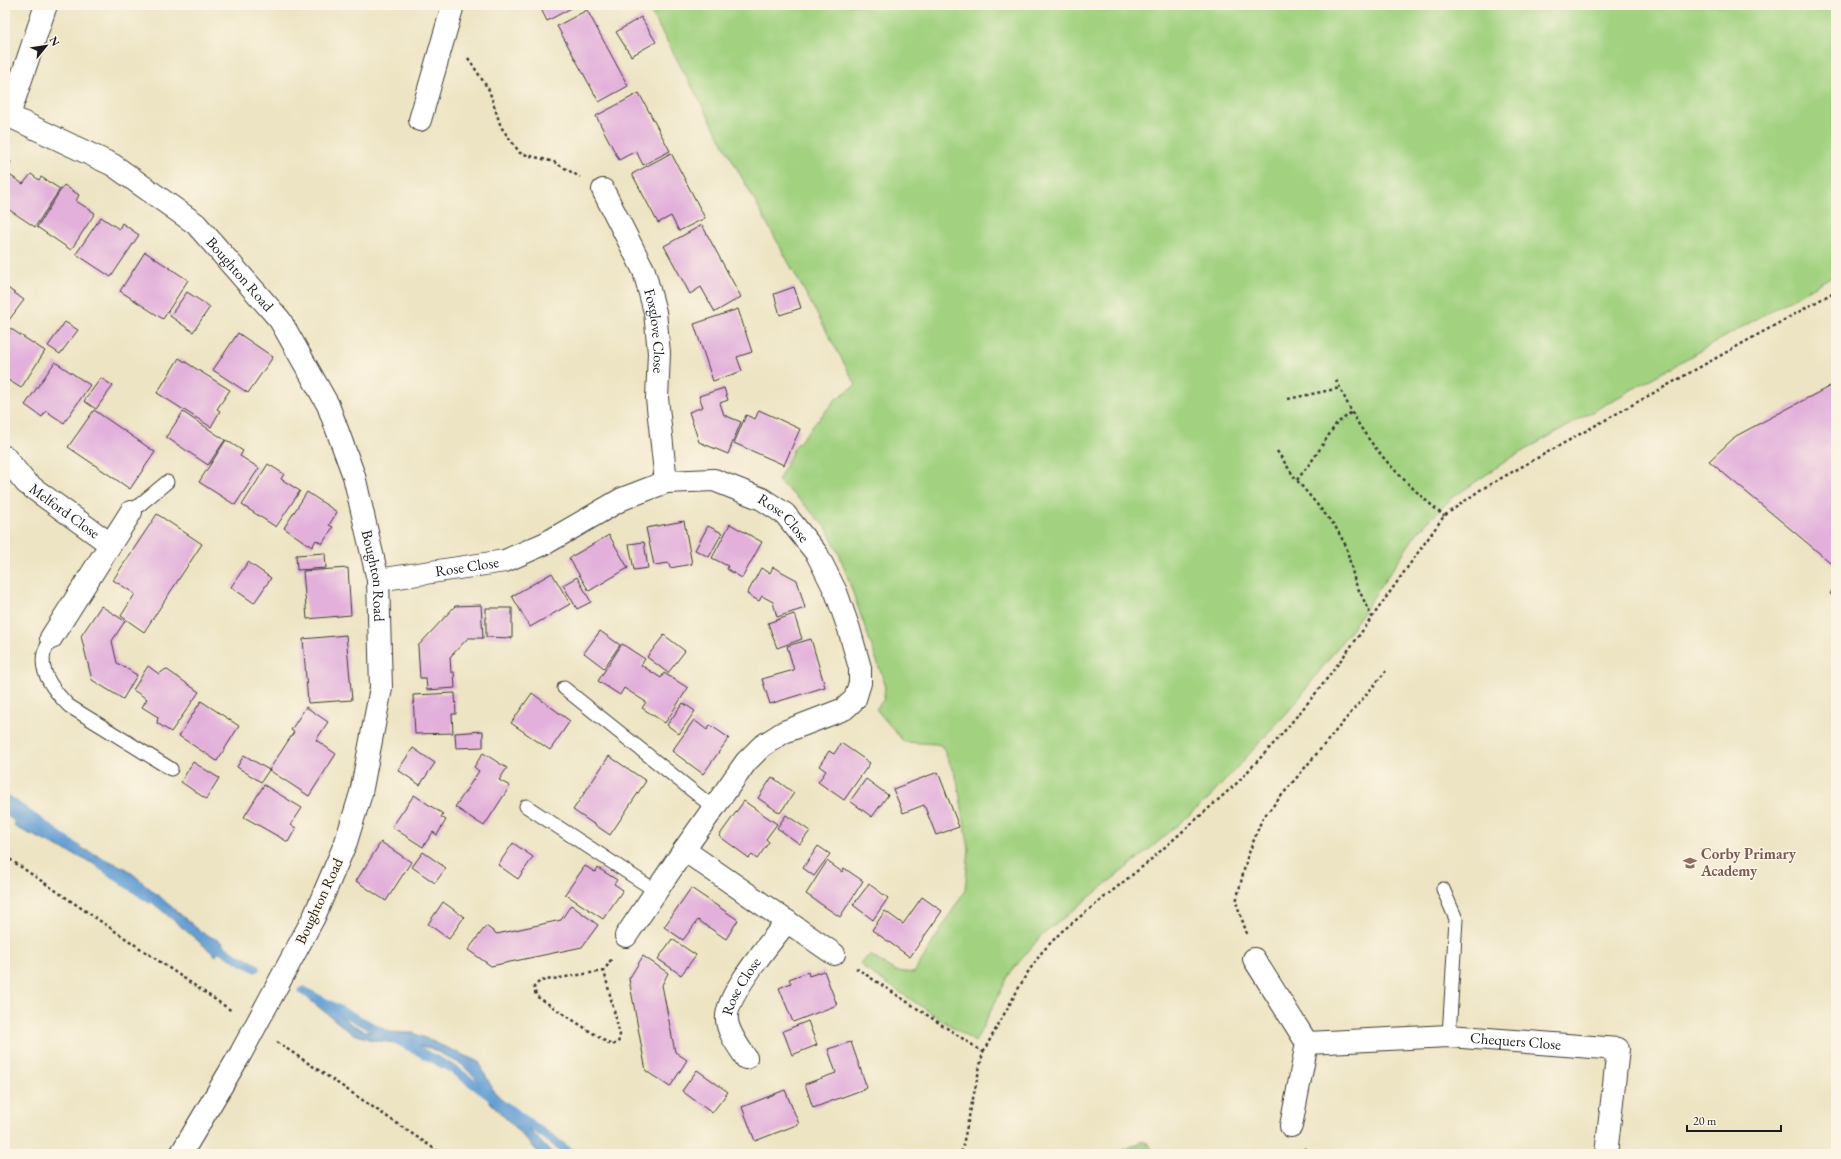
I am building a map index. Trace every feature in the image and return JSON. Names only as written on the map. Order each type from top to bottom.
[{"type":"street","points":[[7,114],[46,5]]},
{"type":"street","points":[[420,120],[453,5]]},
{"type":"street","name":"Boughton Road","points":[[7,114],[113,165],[196,224],[280,320],[328,405],[354,476],[378,580],[381,688],[361,793],[346,842],[314,917],[241,1053],[181,1154]]},
{"type":"street","name":"Foxglove Close","points":[[602,190],[644,271],[655,312],[658,353],[657,398],[666,482]]},
{"type":"street","name":"Melford Close","points":[[5,457],[26,483],[110,544]]},
{"type":"street","name":"Rose Close","points":[[378,580],[505,561],[546,543],[622,499],[666,482],[714,480],[762,499],[785,514],[817,554],[836,592],[849,629],[860,668],[860,683],[855,699],[844,709],[784,732],[762,746],[746,762],[626,936]]},
{"type":"street","name":"Melford Close","points":[[51,638],[131,512]]},
{"type":"street","points":[[684,850],[834,954]]},
{"type":"street","name":"Rose Close","points":[[746,1058],[736,1042],[727,1019],[733,994],[787,921]]},
{"type":"street","points":[[1254,959],[1307,1043],[1291,1126]]},
{"type":"street","name":"Chequers Close","points":[[1307,1043],[1449,1036],[1618,1049],[1606,1154]]},
{"type":"lane","points":[[131,512],[167,482]]},
{"type":"lane","points":[[51,638],[44,654],[44,667],[49,682],[57,695],[70,706],[171,769]]},
{"type":"lane","points":[[564,688],[714,808]]},
{"type":"lane","points":[[526,806],[656,891]]},
{"type":"lane","points":[[1443,889],[1456,919],[1449,1036]]},
{"type":"path","points":[[468,53],[468,60],[489,90],[501,128],[520,153],[554,162],[602,190]]},
{"type":"path","points":[[961,1154],[983,1052],[1026,975],[1042,952],[1061,932],[1147,863],[1236,784],[1277,740],[1320,688],[1444,516],[1480,490],[1836,291]]},
{"type":"path","points":[[1336,380],[1352,412],[1384,457],[1419,494],[1444,516]]},
{"type":"path","points":[[1288,399],[1340,388]]},
{"type":"path","points":[[1297,480],[1314,458],[1336,424],[1352,412]]},
{"type":"path","points":[[1277,451],[1297,480],[1339,532],[1346,546],[1355,582],[1372,617]]},
{"type":"path","points":[[1254,959],[1236,902],[1247,858],[1262,819],[1386,670]]},
{"type":"path","points":[[5,856],[442,1154]]},
{"type":"path","points":[[834,954],[983,1052]]},
{"type":"path","points":[[604,970],[620,1035],[618,1044],[611,1046],[536,996],[534,987],[540,981],[604,970]]},
{"type":"green space","points":[[647,5],[1836,5],[1836,274],[1509,459],[1452,498],[1417,533],[1353,627],[1293,706],[1209,798],[1151,848],[1041,936],[1010,973],[975,1042],[865,969],[860,963],[870,955],[895,971],[914,973],[965,890],[969,849],[957,780],[942,746],[936,744],[904,742],[876,709],[884,699],[885,684],[840,556],[827,529],[802,502],[778,481],[794,448],[836,399],[856,385]]},
{"type":"green space","points":[[1142,1141],[1148,1143],[1156,1154],[1120,1154],[1121,1151]]},
{"type":"water","points":[[5,796],[29,820],[44,831],[127,869],[200,931],[223,943],[216,956],[122,877],[15,827],[14,821],[5,813]]},
{"type":"water","points":[[315,994],[351,1024],[365,1031],[414,1033],[479,1062],[493,1090],[552,1154],[540,1154],[490,1102],[475,1077],[461,1064],[430,1048],[372,1040],[351,1033],[311,1001]]},
{"type":"building","points":[[539,5],[577,5],[547,21]]},
{"type":"building","points":[[587,10],[628,86],[599,102],[557,26]]},
{"type":"building","points":[[641,17],[656,42],[631,56],[616,32]]},
{"type":"building","points":[[639,93],[670,151],[643,165],[636,151],[619,160],[596,116]]},
{"type":"building","points":[[671,153],[705,218],[679,231],[671,216],[658,223],[632,174]]},
{"type":"building","points":[[5,158],[11,162],[5,170]]},
{"type":"building","points":[[5,172],[23,184],[31,174],[39,180],[41,177],[60,189],[35,227],[5,207]]},
{"type":"building","points":[[64,185],[79,195],[76,201],[95,213],[71,250],[37,227]]},
{"type":"building","points":[[101,217],[119,229],[122,223],[139,235],[111,277],[76,254]]},
{"type":"building","points":[[702,225],[741,297],[715,312],[701,287],[690,294],[664,246]]},
{"type":"building","points":[[145,252],[188,280],[163,319],[120,291]]},
{"type":"building","points":[[5,286],[24,300],[9,320],[5,317]]},
{"type":"building","points":[[794,287],[801,308],[780,315],[774,294]]},
{"type":"building","points":[[187,292],[210,307],[193,332],[170,316]]},
{"type":"building","points":[[738,309],[752,352],[737,357],[742,371],[713,381],[694,324]]},
{"type":"building","points":[[65,322],[78,330],[60,354],[48,346]]},
{"type":"building","points":[[5,325],[45,351],[21,388],[5,378]]},
{"type":"building","points":[[238,333],[273,357],[248,393],[213,370]]},
{"type":"building","points":[[179,358],[230,390],[217,409],[220,411],[211,427],[157,393]]},
{"type":"building","points":[[55,362],[90,385],[64,423],[46,411],[42,417],[25,405]]},
{"type":"building","points":[[101,378],[113,386],[96,409],[84,401]]},
{"type":"building","points":[[1836,383],[1836,567],[1709,461],[1736,436]]},
{"type":"building","points":[[724,388],[728,400],[720,403],[724,415],[741,422],[728,454],[699,442],[689,412],[703,407],[699,396]]},
{"type":"building","points":[[94,410],[155,452],[130,489],[68,447]]},
{"type":"building","points":[[759,410],[800,429],[784,465],[734,443],[746,415],[755,419]]},
{"type":"building","points":[[183,412],[225,440],[208,465],[166,437]]},
{"type":"building","points":[[226,440],[243,451],[240,456],[259,468],[235,505],[199,482]]},
{"type":"building","points":[[268,464],[284,474],[281,479],[300,491],[276,527],[242,505]]},
{"type":"building","points":[[307,492],[337,512],[329,525],[333,527],[322,544],[316,540],[312,547],[284,528]]},
{"type":"building","points":[[157,514],[202,544],[144,632],[121,616],[135,594],[113,580]]},
{"type":"building","points":[[684,521],[692,564],[670,568],[669,563],[654,565],[646,528]]},
{"type":"building","points":[[730,524],[762,542],[742,578],[727,569],[728,566],[712,558]]},
{"type":"building","points":[[708,526],[722,533],[709,557],[695,550]]},
{"type":"building","points":[[609,535],[628,568],[589,591],[569,558]]},
{"type":"building","points":[[644,542],[648,568],[634,570],[629,544]]},
{"type":"building","points":[[325,553],[326,568],[297,570],[296,555]]},
{"type":"building","points":[[248,562],[271,578],[254,603],[231,587]]},
{"type":"building","points":[[773,567],[797,580],[805,608],[777,617],[773,602],[762,596],[759,601],[747,594],[761,568],[770,573]]},
{"type":"building","points":[[348,568],[351,615],[307,619],[303,571]]},
{"type":"building","points":[[552,573],[570,604],[530,627],[512,596]]},
{"type":"building","points":[[577,577],[591,602],[577,609],[563,585]]},
{"type":"building","points":[[1836,583],[1836,599],[1830,594]]},
{"type":"building","points":[[481,605],[483,638],[468,638],[450,657],[451,672],[454,672],[455,688],[427,690],[426,678],[420,678],[418,646],[455,606]]},
{"type":"building","points":[[101,606],[125,621],[112,641],[117,663],[137,675],[123,699],[92,680],[81,636]]},
{"type":"building","points":[[486,608],[512,608],[512,638],[486,637]]},
{"type":"building","points":[[794,614],[802,639],[777,648],[768,623]]},
{"type":"building","points":[[600,631],[620,645],[604,668],[584,653]]},
{"type":"building","points":[[346,635],[352,700],[308,703],[303,639]]},
{"type":"building","points":[[664,635],[685,651],[668,673],[647,657]]},
{"type":"building","points":[[811,639],[825,687],[770,704],[762,679],[794,670],[787,646]]},
{"type":"building","points":[[622,644],[645,659],[641,665],[661,678],[664,673],[688,688],[665,723],[642,708],[646,702],[624,688],[620,695],[598,681]]},
{"type":"building","points":[[148,666],[159,674],[166,669],[199,692],[171,732],[157,723],[158,717],[142,707],[147,699],[133,690]]},
{"type":"building","points":[[455,693],[456,714],[452,714],[453,733],[415,734],[413,695]]},
{"type":"building","points":[[532,693],[570,721],[550,750],[511,723]]},
{"type":"building","points":[[201,701],[239,726],[217,761],[179,736]]},
{"type":"building","points":[[683,703],[695,711],[679,734],[667,725]]},
{"type":"building","points":[[306,707],[328,722],[316,740],[336,754],[309,796],[269,770],[294,732],[291,730]]},
{"type":"building","points":[[694,720],[707,730],[710,725],[729,738],[703,774],[672,751]]},
{"type":"building","points":[[483,731],[483,747],[456,748],[455,733]]},
{"type":"building","points":[[841,743],[870,763],[844,800],[818,782],[826,771],[819,766],[829,751],[834,754]]},
{"type":"building","points":[[413,748],[435,763],[420,785],[398,770]]},
{"type":"building","points":[[483,753],[507,768],[499,780],[510,786],[484,826],[455,807],[479,771],[474,767]]},
{"type":"building","points":[[244,755],[269,770],[261,782],[237,767]]},
{"type":"building","points":[[609,756],[646,781],[610,835],[573,810]]},
{"type":"building","points":[[193,762],[219,778],[206,799],[181,782]]},
{"type":"building","points":[[938,772],[959,827],[936,835],[924,805],[903,813],[893,789]]},
{"type":"building","points":[[772,777],[794,793],[780,813],[758,798]]},
{"type":"building","points":[[866,779],[888,795],[872,817],[850,801]]},
{"type":"building","points":[[264,785],[302,808],[291,825],[296,828],[288,842],[244,817]]},
{"type":"building","points":[[414,795],[443,814],[441,817],[446,820],[437,835],[433,832],[423,847],[392,827]]},
{"type":"building","points":[[744,801],[777,824],[766,839],[769,842],[757,859],[752,855],[749,858],[719,836]]},
{"type":"building","points":[[786,815],[810,831],[800,844],[777,828]]},
{"type":"building","points":[[381,842],[411,862],[386,901],[356,881]]},
{"type":"building","points":[[513,843],[533,857],[518,879],[498,865]]},
{"type":"building","points":[[818,846],[830,854],[814,876],[803,868]]},
{"type":"building","points":[[423,852],[446,868],[435,883],[412,867]]},
{"type":"building","points":[[827,861],[842,872],[844,868],[863,881],[840,917],[806,894]]},
{"type":"building","points":[[585,866],[595,872],[598,868],[617,880],[614,884],[623,890],[603,919],[565,894]]},
{"type":"building","points":[[869,884],[888,898],[873,920],[853,905]]},
{"type":"building","points":[[691,888],[738,920],[726,939],[698,920],[683,940],[664,927]]},
{"type":"building","points":[[922,897],[942,911],[910,957],[872,930],[885,911],[903,924]]},
{"type":"building","points":[[443,902],[464,917],[449,939],[428,924]]},
{"type":"building","points":[[571,905],[598,925],[582,947],[491,966],[468,950],[486,926],[497,934],[561,920]]},
{"type":"building","points":[[672,939],[696,955],[681,975],[658,959]]},
{"type":"building","points":[[643,956],[668,973],[662,985],[675,1052],[687,1060],[670,1087],[646,1071],[629,979]]},
{"type":"building","points":[[824,971],[837,1005],[793,1022],[779,988],[791,983],[789,979],[808,972],[809,976]]},
{"type":"building","points":[[808,1021],[817,1045],[792,1055],[783,1031]]},
{"type":"building","points":[[851,1042],[867,1088],[813,1108],[805,1084],[836,1073],[828,1049]]},
{"type":"building","points":[[697,1070],[728,1092],[712,1113],[682,1091]]},
{"type":"building","points":[[785,1090],[799,1124],[755,1141],[742,1107]]},
{"type":"waterway","points":[[5,798],[77,849]]},
{"type":"waterway","points":[[101,865],[150,899]]},
{"type":"waterway","points":[[211,942],[256,968]]},
{"type":"waterway","points":[[303,991],[453,1069],[493,1098]]},
{"type":"waterway","points":[[505,1106],[572,1154]]},
{"type":"place","name":"Corby Primary Academy","points":[[1690,863]]}]
